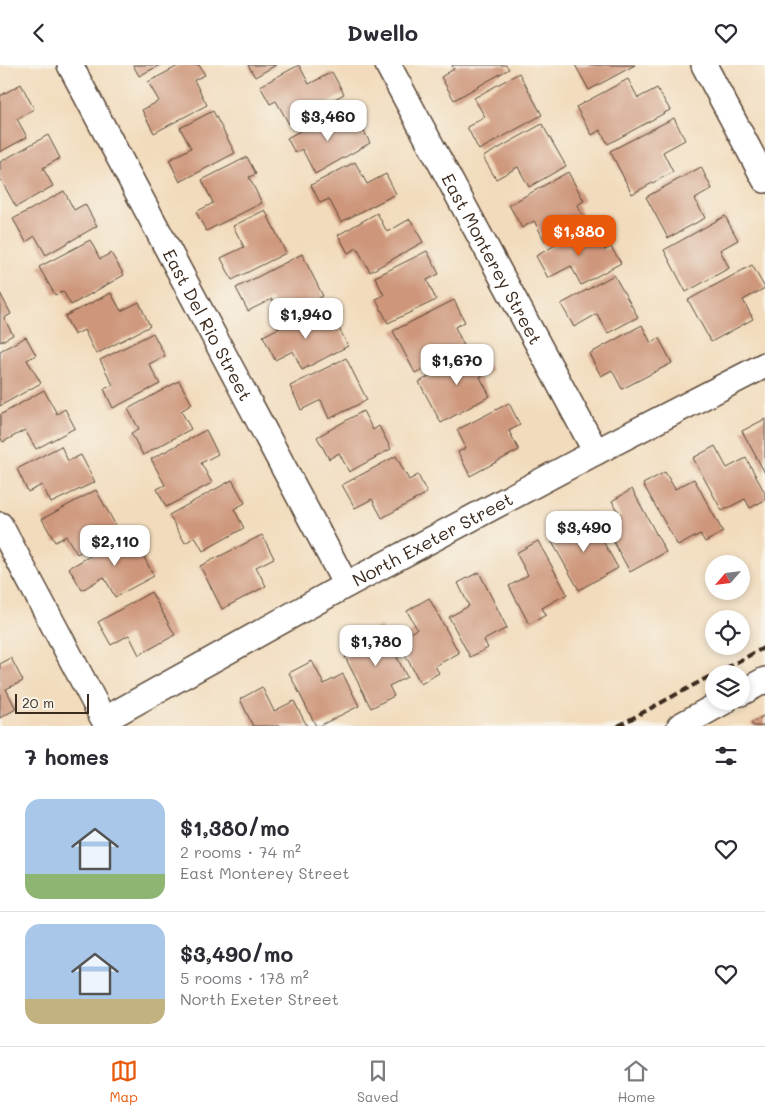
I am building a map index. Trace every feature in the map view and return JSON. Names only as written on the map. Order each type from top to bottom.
[{"type":"street","name":"East Del Rio Street","points":[[70,65],[346,585]]},
{"type":"street","name":"East Monterey Street","points":[[388,65],[596,452]]},
{"type":"street","points":[[704,65],[765,180]]},
{"type":"street","name":"North Exeter Street","points":[[0,525],[104,720],[346,585],[596,452],[765,365]]},
{"type":"street","points":[[750,688],[765,680]]},
{"type":"street","points":[[680,726],[709,710]]},
{"type":"building","points":[[133,65],[160,65],[139,76]]},
{"type":"building","points":[[180,65],[199,65],[205,75],[194,80],[207,105],[154,133],[142,110],[159,101],[148,82]]},
{"type":"building","points":[[248,65],[276,65],[255,77]]},
{"type":"building","points":[[299,65],[309,84],[332,72],[344,94],[289,124],[276,101],[270,104],[260,86]]},
{"type":"building","points":[[452,65],[506,65],[509,69],[454,100],[441,77],[454,69]]},
{"type":"building","points":[[575,65],[635,65],[589,90]]},
{"type":"building","points":[[519,73],[542,115],[479,150],[467,127],[485,117],[474,98]]},
{"type":"building","points":[[628,79],[638,98],[657,88],[670,110],[608,144],[600,130],[592,135],[576,107]]},
{"type":"building","points":[[21,84],[34,109],[17,119],[27,137],[0,152],[0,96]]},
{"type":"building","points":[[213,111],[235,153],[180,182],[169,160],[191,148],[180,128]]},
{"type":"building","points":[[336,111],[345,129],[359,121],[370,143],[315,174],[302,149],[295,153],[287,138]]},
{"type":"building","points":[[674,118],[685,140],[663,152],[673,172],[632,194],[610,151]]},
{"type":"building","points":[[542,124],[566,166],[529,187],[518,167],[496,179],[483,157]]},
{"type":"building","points":[[48,135],[60,158],[43,168],[53,186],[16,207],[0,178],[0,162]]},
{"type":"building","points":[[247,157],[256,174],[249,177],[262,203],[206,231],[196,212],[213,203],[202,180]]},
{"type":"building","points":[[355,162],[367,184],[386,174],[396,194],[341,222],[329,199],[320,203],[311,185]]},
{"type":"building","points":[[701,167],[712,189],[695,199],[705,218],[668,238],[646,197]]},
{"type":"building","points":[[568,172],[584,201],[577,205],[585,219],[545,241],[534,221],[522,228],[509,205]]},
{"type":"building","points":[[64,191],[74,210],[85,204],[97,226],[46,255],[35,236],[26,242],[13,219]]},
{"type":"building","points":[[265,210],[286,253],[232,280],[221,258],[244,247],[233,226]]},
{"type":"building","points":[[377,213],[387,232],[410,219],[423,242],[370,272],[357,248],[348,253],[338,235]]},
{"type":"building","points":[[725,216],[738,240],[720,250],[729,268],[686,292],[664,250]]},
{"type":"building","points":[[591,225],[605,250],[611,247],[621,263],[581,285],[571,266],[548,278],[536,256]]},
{"type":"building","points":[[90,240],[100,259],[111,253],[124,275],[71,305],[63,291],[55,295],[39,267]]},
{"type":"building","points":[[427,251],[439,274],[427,280],[436,300],[388,323],[376,299],[384,295],[375,277]]},
{"type":"building","points":[[302,254],[323,296],[282,317],[272,299],[248,311],[236,288]]},
{"type":"building","points":[[752,265],[765,288],[743,300],[753,319],[711,342],[688,300]]},
{"type":"building","points":[[614,275],[638,317],[608,333],[597,314],[574,327],[561,304]]},
{"type":"building","points":[[0,293],[11,314],[4,318],[13,335],[0,342]]},
{"type":"building","points":[[111,293],[121,311],[139,302],[150,326],[96,354],[84,330],[74,335],[65,316]]},
{"type":"building","points":[[454,300],[465,322],[455,327],[465,348],[415,373],[393,331]]},
{"type":"building","points":[[319,308],[332,332],[339,328],[348,346],[302,370],[293,351],[275,360],[263,336]]},
{"type":"building","points":[[642,325],[651,343],[659,338],[672,363],[622,389],[612,370],[601,376],[589,354]]},
{"type":"building","points":[[153,333],[165,356],[149,364],[160,384],[113,408],[104,389],[113,385],[100,360]]},
{"type":"building","points":[[26,337],[36,355],[27,360],[41,383],[0,406],[0,351]]},
{"type":"building","points":[[479,349],[492,371],[480,377],[490,396],[441,423],[419,382]]},
{"type":"building","points":[[346,358],[367,400],[329,419],[321,400],[301,410],[290,386]]},
{"type":"building","points":[[179,381],[192,404],[181,411],[191,429],[143,455],[131,433],[139,429],[128,409]]},
{"type":"building","points":[[44,390],[57,414],[65,409],[75,428],[36,449],[25,430],[3,442],[0,437],[0,415]]},
{"type":"building","points":[[509,403],[520,425],[509,431],[519,450],[470,476],[458,452],[466,448],[457,430]]},
{"type":"building","points":[[363,411],[373,430],[379,426],[391,449],[349,472],[339,453],[329,459],[317,437]]},
{"type":"building","points":[[765,419],[765,473],[742,431]]},
{"type":"building","points":[[206,430],[218,454],[201,463],[212,483],[166,507],[157,489],[165,485],[151,459]]},
{"type":"building","points":[[61,446],[68,461],[81,455],[95,482],[51,503],[42,485],[28,492],[17,469]]},
{"type":"building","points":[[715,446],[727,468],[746,458],[765,493],[765,500],[750,508],[745,499],[722,511],[693,458]]},
{"type":"building","points":[[396,456],[409,480],[418,475],[427,493],[382,518],[372,499],[355,508],[342,485]]},
{"type":"building","points":[[665,472],[675,489],[694,479],[723,532],[705,542],[700,534],[678,546],[643,484]]},
{"type":"building","points":[[232,480],[245,503],[234,509],[244,528],[203,551],[195,537],[185,543],[169,515]]},
{"type":"building","points":[[632,489],[666,552],[630,572],[605,526],[621,517],[612,501]]},
{"type":"building","points":[[96,490],[119,531],[77,554],[66,536],[55,542],[42,519]]},
{"type":"building","points":[[588,514],[618,568],[579,590],[552,542],[566,534],[562,528]]},
{"type":"building","points":[[131,533],[154,576],[115,597],[104,577],[82,590],[69,568]]},
{"type":"building","points":[[262,535],[274,558],[256,567],[266,586],[222,609],[200,566]]},
{"type":"building","points":[[538,541],[567,594],[542,608],[546,615],[529,624],[509,586],[528,575],[516,553]]},
{"type":"building","points":[[479,572],[507,628],[484,640],[488,648],[470,657],[449,617],[469,606],[458,583]]},
{"type":"building","points":[[151,592],[175,635],[139,655],[129,635],[111,645],[98,622]]},
{"type":"building","points":[[429,598],[459,653],[435,666],[439,673],[421,684],[397,640],[417,629],[407,611]]},
{"type":"building","points":[[381,626],[407,677],[389,686],[394,696],[371,708],[345,657],[363,648],[358,637]]},
{"type":"building","points":[[11,658],[23,681],[6,689],[16,709],[0,718],[0,664]]},
{"type":"building","points":[[312,661],[324,684],[343,674],[359,706],[319,726],[316,726],[289,673]]},
{"type":"building","points":[[262,687],[274,711],[294,701],[307,726],[253,726],[240,699]]},
{"type":"building","points":[[765,715],[765,726],[753,726],[751,723]]},
{"type":"railway","points":[[732,665],[765,647]]},
{"type":"railway","points":[[618,726],[705,679]]}]
